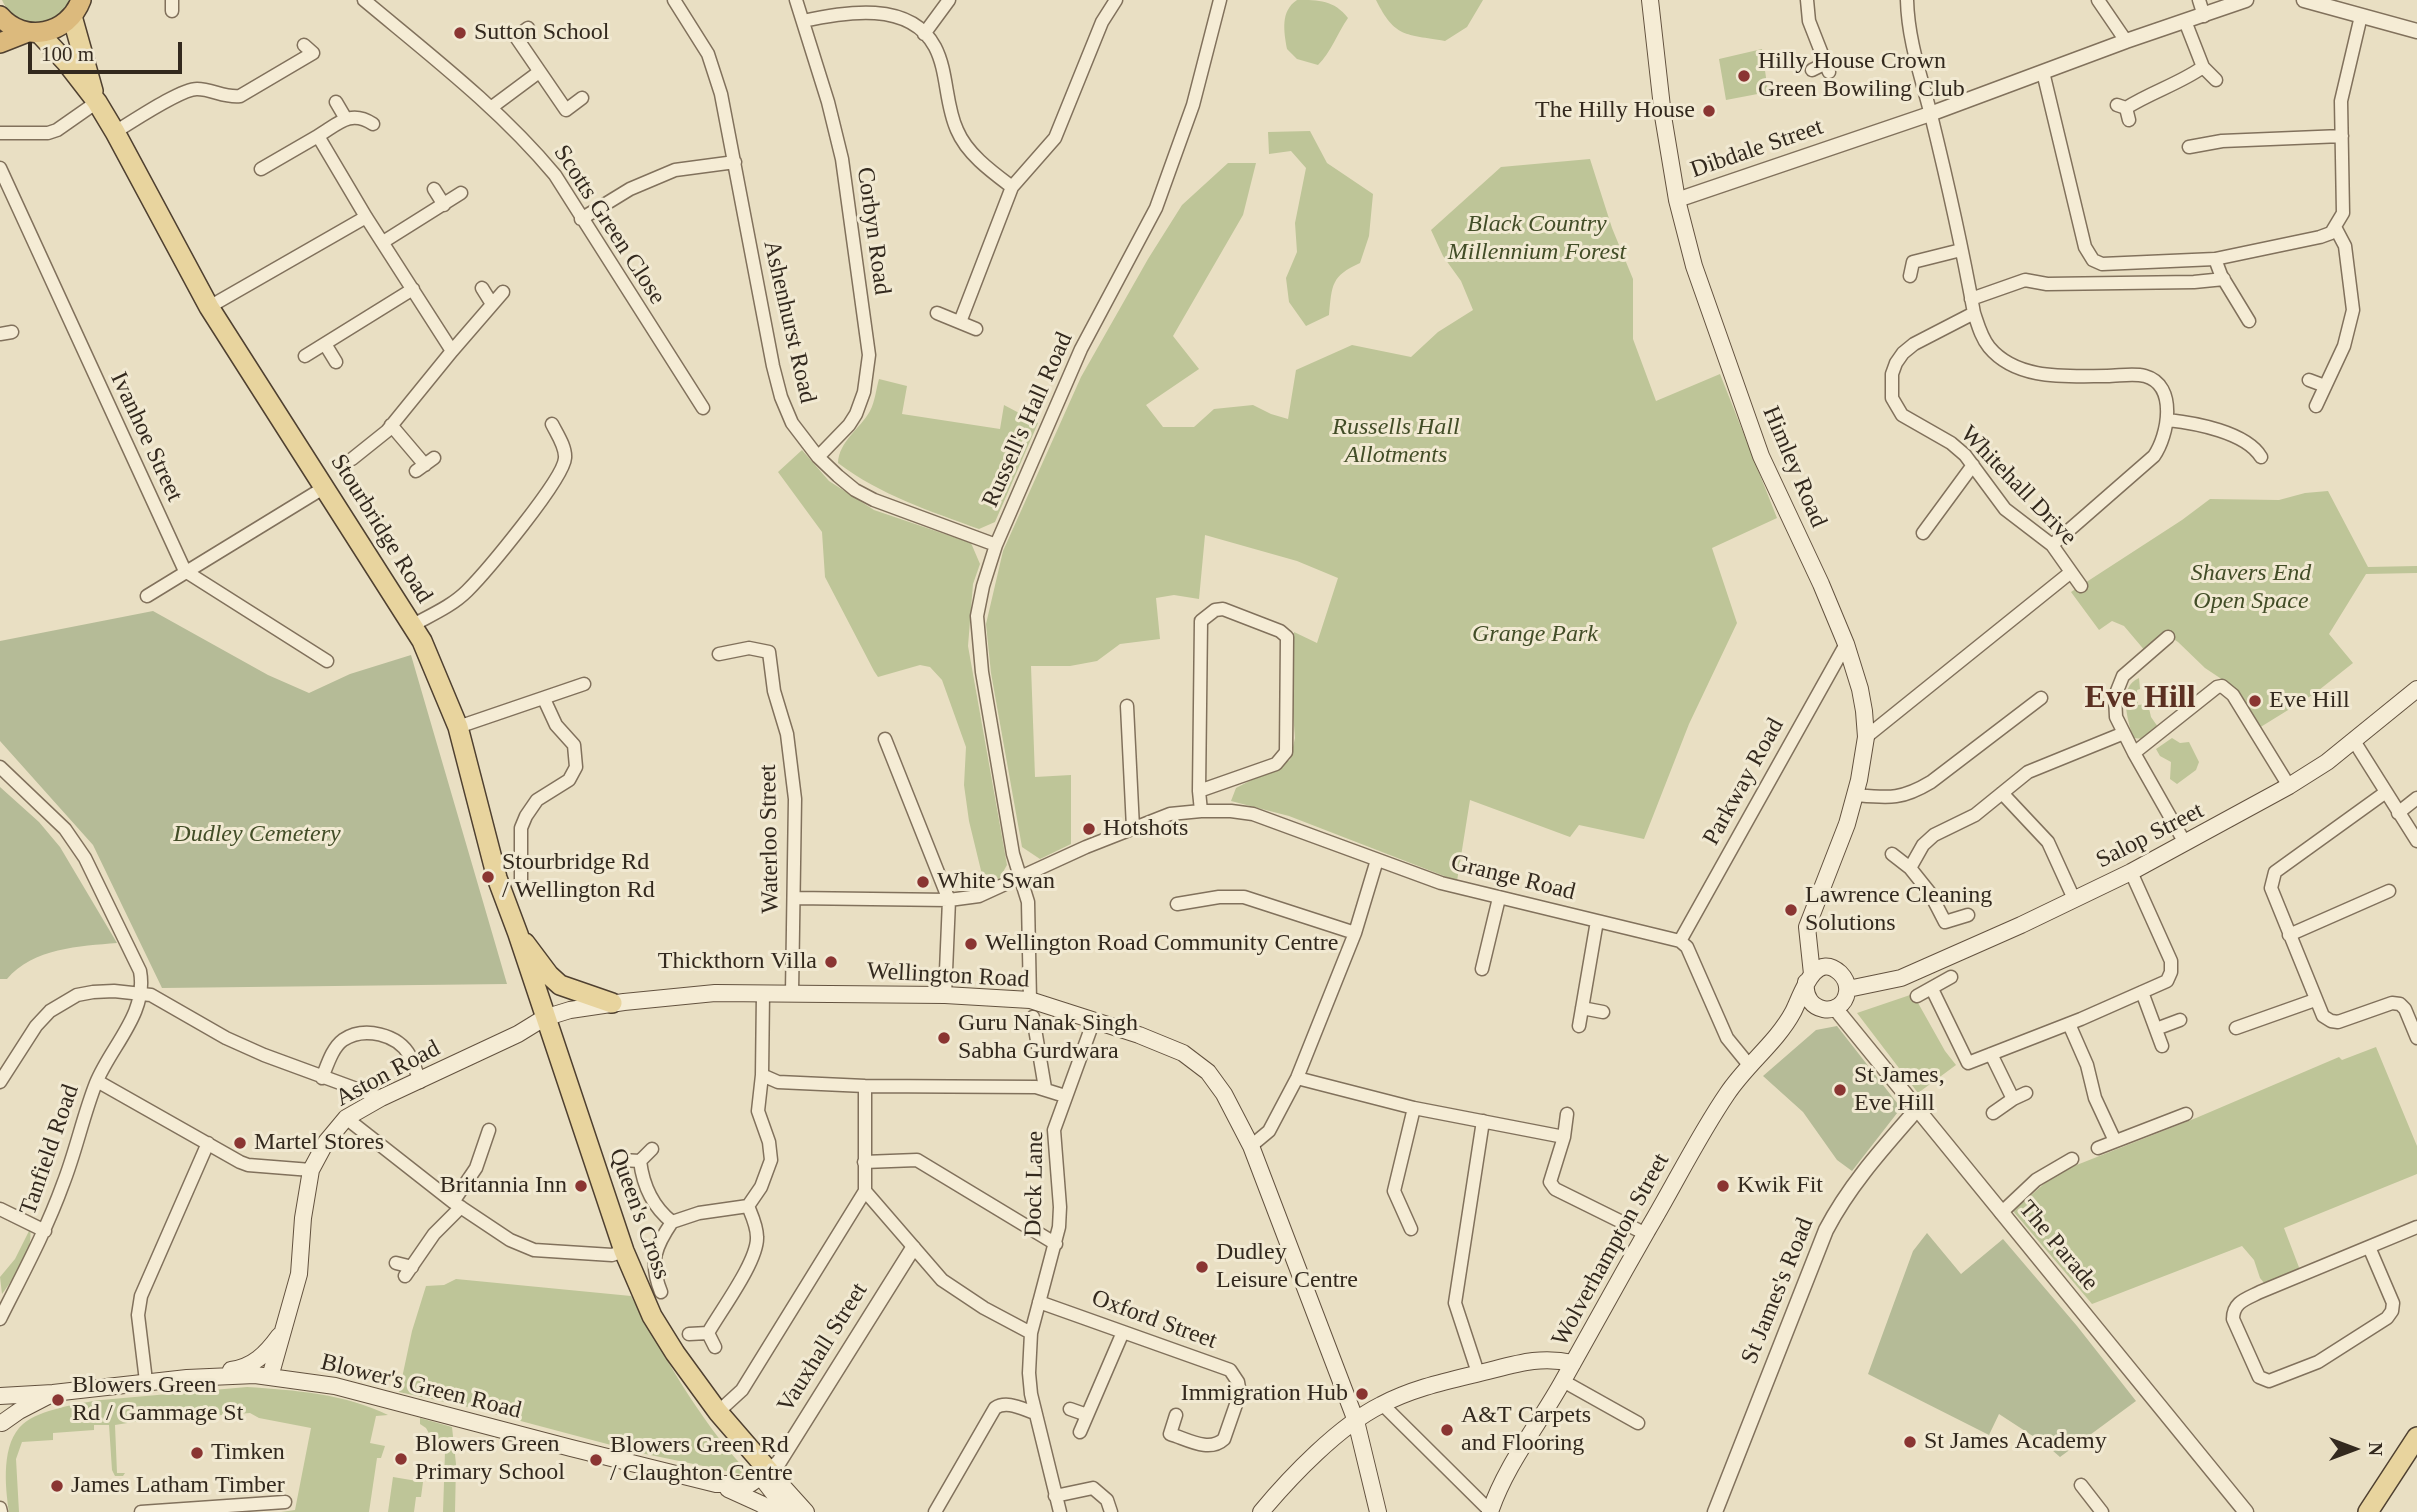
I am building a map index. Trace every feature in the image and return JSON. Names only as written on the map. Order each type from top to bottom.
[{"type":"highway","points":[[0,43],[33,33],[51,31],[63,25],[77,8]]},
{"type":"highway","points":[[0,16],[14,28],[33,33]]},
{"type":"main road","name":"Himley Road","points":[[1650,0],[1662,117],[1694,266],[1761,456],[1821,584],[1846,643],[1860,689],[1866,737],[1855,795],[1847,824],[1807,927],[1807,943],[1814,975]]},
{"type":"main road","name":"Stourbridge Road","points":[[77,8],[97,102]]},
{"type":"main road","name":"Stourbridge Road","points":[[33,33],[66,62],[97,102],[209,307],[413,625],[436,671],[458,727],[497,878],[544,1018]]},
{"type":"main road","name":"Salop Street","points":[[1846,984],[1881,984],[1901,978],[2131,872],[2289,786],[2327,762],[2417,689]]},
{"type":"main road","points":[[518,934],[549,975],[560,985],[612,1003]]},
{"type":"main road","points":[[1836,970],[1846,984],[1845,998],[1835,1008],[1815,1007],[1807,995],[1814,975],[1836,970]]},
{"type":"main road","name":"Wolverhampton Street","points":[[1490,1511],[1498,1488],[1563,1381],[1694,1147],[1728,1093],[1788,1021],[1814,975]]},
{"type":"main road","name":"Wellington Road","points":[[544,1018],[570,1010],[612,1003],[715,993],[945,995],[1030,1000],[1160,1042],[1195,1061],[1208,1072],[1224,1094],[1251,1146],[1356,1421],[1378,1512]]},
{"type":"main road","name":"Wolverhampton Street","points":[[1788,1021],[1815,1007]]},
{"type":"main road","name":"Aston Road","points":[[270,1377],[299,1274],[303,1218],[311,1170],[326,1142],[346,1118],[381,1098],[518,1034],[544,1018]]},
{"type":"main road","name":"Queen's Cross","points":[[544,1018],[624,1251],[652,1316],[718,1412],[733,1441],[765,1474]]},
{"type":"main road","points":[[187,1378],[243,1368],[268,1351],[285,1328]]},
{"type":"main road","points":[[1261,1512],[1333,1439],[1382,1404],[1433,1384],[1527,1362],[1553,1359],[1573,1363]]},
{"type":"main road","name":"Blower's Green Road","points":[[0,1396],[53,1393],[146,1381],[255,1375],[335,1386],[716,1484],[743,1485],[765,1474]]},
{"type":"main road","name":"Blower's Green Road","points":[[1,1425],[19,1411],[53,1393]]},
{"type":"main road","name":"Blower's Green Road","points":[[0,1405],[3,1415],[1,1425]]},
{"type":"main road","points":[[2368,1512],[2417,1437]]},
{"type":"main road","points":[[765,1474],[788,1512]]},
{"type":"main road","points":[[765,1474],[806,1512]]},
{"type":"main road","points":[[716,1484],[773,1512]]},
{"type":"street","name":"Scotts Green Close","points":[[364,0],[492,107],[555,175],[703,408]]},
{"type":"street","name":"Ashenhurst Road","points":[[674,0],[709,54],[721,94],[781,397],[792,423],[818,457],[855,489],[874,500],[996,545]]},
{"type":"street","name":"Corbyn Road","points":[[796,0],[828,102],[842,159],[869,355],[863,400],[849,425],[818,457]]},
{"type":"street","points":[[924,34],[949,0]]},
{"type":"street","points":[[960,322],[1012,187],[1055,138],[1102,22],[1116,0]]},
{"type":"street","name":"Russell's Hall Road","points":[[1030,1000],[1028,902],[1013,854],[977,617],[983,586],[996,545],[1081,349],[1156,208],[1193,105],[1220,0]]},
{"type":"street","points":[[1807,0],[1809,21],[1828,68],[1812,70]]},
{"type":"street","points":[[1907,0],[1908,29],[1930,114],[1974,313],[1989,347],[2001,358],[2025,370],[2062,376],[2147,376],[2160,387],[2165,397],[2168,420],[2161,447],[2052,545]]},
{"type":"street","points":[[2098,0],[2126,41]]},
{"type":"street","points":[[2199,0],[2204,16]]},
{"type":"street","name":"Dibdale Street","points":[[1678,200],[1930,114],[2126,41],[2246,0]]},
{"type":"street","points":[[2304,0],[2339,4],[2361,16],[2417,31]]},
{"type":"street","points":[[803,21],[839,13],[882,14],[915,25],[935,46],[957,132],[974,154],[1012,187]]},
{"type":"street","points":[[2043,72],[2085,247],[2093,260],[2102,264],[2215,259],[2320,237],[2331,233],[2335,227],[2343,213],[2344,204],[2341,101],[2361,16]]},
{"type":"street","points":[[2185,21],[2203,67],[2216,80]]},
{"type":"street","points":[[528,28],[516,37],[566,110],[582,98]]},
{"type":"street","points":[[115,132],[187,91],[202,89],[233,97],[240,96],[313,54],[304,45]]},
{"type":"street","points":[[2124,111],[2140,99],[2188,77],[2203,67]]},
{"type":"street","points":[[492,107],[539,72]]},
{"type":"street","points":[[0,133],[48,133],[57,130],[97,102]]},
{"type":"street","points":[[336,102],[346,119]]},
{"type":"street","points":[[261,169],[346,119],[362,117],[373,124]]},
{"type":"street","points":[[318,136],[452,351]]},
{"type":"street","points":[[2189,147],[2222,141],[2342,136]]},
{"type":"street","points":[[581,219],[630,189],[675,170],[735,162]]},
{"type":"street","name":"Ivanhoe Street","points":[[0,168],[185,571]]},
{"type":"street","points":[[434,189],[444,205]]},
{"type":"street","points":[[383,243],[461,193]]},
{"type":"street","points":[[209,307],[366,216]]},
{"type":"street","points":[[2316,406],[2344,346],[2353,310],[2345,246],[2335,227]]},
{"type":"street","points":[[1910,276],[1913,262],[1919,258],[1961,250]]},
{"type":"street","points":[[2215,259],[2249,321]]},
{"type":"street","points":[[1971,299],[2025,279],[2047,284],[2194,282],[2224,279]]},
{"type":"street","points":[[482,288],[492,304]]},
{"type":"street","points":[[306,356],[413,289]]},
{"type":"street","points":[[352,459],[361,443],[391,425],[503,292]]},
{"type":"street","points":[[937,313],[976,329]]},
{"type":"street","name":"Whitehall Drive","points":[[1974,313],[1914,344],[1903,353],[1896,363],[1891,385],[1892,398],[1902,415],[1951,443],[1973,465],[2005,509],[2052,545],[2081,586]]},
{"type":"street","points":[[326,344],[336,362]]},
{"type":"street","points":[[2308,380],[2325,386]]},
{"type":"street","points":[[2168,420],[2213,428],[2260,448]]},
{"type":"street","points":[[413,625],[466,592],[528,519],[564,463],[564,448],[552,424]]},
{"type":"street","points":[[391,425],[425,465]]},
{"type":"street","points":[[1923,533],[1973,465]]},
{"type":"street","points":[[147,596],[325,487]]},
{"type":"street","points":[[185,571],[327,661]]},
{"type":"street","points":[[1866,737],[2071,572]]},
{"type":"street","points":[[1199,791],[1276,764],[1286,752],[1287,637],[1280,631],[1223,610],[1214,610],[1201,621],[1199,791],[1201,811]]},
{"type":"street","points":[[2168,637],[2123,676],[2115,696],[2116,717],[2185,843]]},
{"type":"street","name":"Parkway Road","points":[[1679,941],[1846,643]]},
{"type":"street","name":"Waterloo Street","points":[[719,653],[749,648],[769,652],[774,691],[787,734],[795,799],[792,993]]},
{"type":"street","points":[[458,727],[584,684]]},
{"type":"street","points":[[2134,753],[2217,687],[2222,686],[2233,695],[2289,786]]},
{"type":"street","points":[[1855,795],[1891,798],[1912,793],[1931,782],[2041,698]]},
{"type":"street","points":[[521,883],[521,828],[526,816],[537,800],[569,780],[576,767],[574,745],[556,725],[544,699]]},
{"type":"street","points":[[1127,706],[1133,828]]},
{"type":"street","points":[[1910,868],[1923,845],[1934,835],[1975,815],[2028,772],[2124,733]]},
{"type":"street","points":[[885,739],[948,900],[945,995]]},
{"type":"street","points":[[2354,741],[2417,841]]},
{"type":"street","points":[[0,767],[65,829],[85,859],[140,971],[141,995]]},
{"type":"street","points":[[2386,792],[2275,872],[2271,888],[2323,1016],[2338,1022],[2392,1003],[2400,1004],[2405,1009],[2417,1038]]},
{"type":"street","points":[[2002,793],[2049,842],[2074,900]]},
{"type":"street","points":[[2398,813],[2417,798]]},
{"type":"street","name":"Grange Road","points":[[794,898],[948,900],[979,897],[1021,875],[1170,814],[1231,811],[1254,814],[1441,883],[1679,941]]},
{"type":"street","points":[[1892,854],[1910,868],[1930,893],[1945,922],[1968,915]]},
{"type":"street","points":[[1251,1146],[1269,1131],[1297,1078],[1355,933],[1377,860]]},
{"type":"street","points":[[1932,989],[1968,1063],[2069,1024],[2167,981],[2171,972],[2171,961],[2131,872]]},
{"type":"street","points":[[2289,935],[2389,891]]},
{"type":"street","points":[[1177,904],[1219,897],[1244,897],[1355,933]]},
{"type":"street","points":[[1482,969],[1499,898]]},
{"type":"street","points":[[1579,1026],[1597,921]]},
{"type":"street","points":[[1679,941],[1687,947],[1727,1038],[1749,1065]]},
{"type":"street","points":[[1917,996],[1951,977]]},
{"type":"street","points":[[0,1082],[36,1026],[50,1011],[65,1001],[93,992],[114,991],[151,995],[226,1038],[322,1078],[381,1098]]},
{"type":"street","points":[[2142,992],[2162,1046]]},
{"type":"street","points":[[661,1292],[655,1278],[655,1257],[659,1241],[672,1222],[699,1213],[748,1206],[761,1187],[771,1160],[769,1142],[758,1111],[762,1075],[763,993]]},
{"type":"street","name":"Tanfield Road","points":[[0,1319],[45,1231],[97,1081],[138,1006],[141,995]]},
{"type":"street","points":[[2236,1028],[2315,1000]]},
{"type":"street","points":[[1583,1008],[1603,1012]]},
{"type":"street","name":"The Parade","points":[[1835,1008],[2246,1512]]},
{"type":"street","points":[[1033,1017],[1041,1088]]},
{"type":"street","name":"Dock Lane","points":[[1060,1512],[1031,1394],[1031,1333],[1056,1244],[1060,1207],[1054,1130],[1094,1020]]},
{"type":"street","points":[[2155,1029],[2180,1020]]},
{"type":"street","points":[[2069,1024],[2087,1065],[2095,1098],[2115,1141]]},
{"type":"street","points":[[322,1078],[341,1041],[358,1034],[378,1034],[395,1040],[409,1055],[420,1082]]},
{"type":"street","points":[[1991,1054],[2012,1099]]},
{"type":"street","points":[[762,1075],[778,1082],[1041,1088],[1065,1096]]},
{"type":"street","points":[[1297,1078],[1414,1108],[1564,1137]]},
{"type":"street","points":[[97,1081],[248,1165],[311,1170]]},
{"type":"street","points":[[718,1412],[742,1390],[865,1191],[864,1086]]},
{"type":"street","points":[[1993,1113],[2012,1099],[2026,1093]]},
{"type":"street","points":[[1411,1229],[1394,1191],[1414,1108]]},
{"type":"street","name":"St James's Road","points":[[1715,1512],[1826,1230],[1856,1181],[1918,1108]]},
{"type":"street","points":[[1567,1114],[1564,1137],[1550,1182],[1555,1189],[1646,1234]]},
{"type":"street","points":[[2098,1148],[2186,1114]]},
{"type":"street","points":[[346,1118],[457,1205],[510,1240],[534,1250],[612,1255],[624,1251]]},
{"type":"street","points":[[1478,1373],[1455,1303],[1483,1121]]},
{"type":"street","points":[[396,1263],[409,1271],[433,1234],[457,1205],[476,1168],[489,1130]]},
{"type":"street","points":[[146,1381],[138,1315],[141,1296],[208,1143]]},
{"type":"street","points":[[621,1160],[640,1161],[652,1149]]},
{"type":"street","points":[[2001,1213],[2036,1180],[2071,1159]]},
{"type":"street","points":[[864,1162],[917,1160],[1056,1244]]},
{"type":"street","points":[[640,1161],[642,1179],[651,1197],[664,1216],[672,1222]]},
{"type":"street","points":[[865,1191],[942,1280],[984,1308],[1031,1333]]},
{"type":"street","points":[[708,1333],[754,1258],[758,1239],[748,1206]]},
{"type":"street","points":[[0,1209],[45,1231]]},
{"type":"street","points":[[2369,1247],[2393,1303],[2387,1318],[2319,1362],[2269,1381],[2259,1377],[2233,1319],[2233,1310],[2238,1303],[2260,1292],[2417,1227]]},
{"type":"street","name":"Vauxhall Street","points":[[765,1474],[779,1462],[913,1248]]},
{"type":"street","name":"Oxford Street","points":[[1039,1302],[1230,1370],[1238,1382],[1240,1393],[1224,1439],[1220,1443],[1209,1446],[1170,1434],[1176,1415]]},
{"type":"street","points":[[1080,1433],[1123,1332]]},
{"type":"street","points":[[689,1334],[708,1333]]},
{"type":"street","points":[[708,1333],[715,1347]]},
{"type":"street","points":[[1563,1381],[1638,1423]]},
{"type":"street","points":[[935,1512],[995,1408],[1008,1404],[1035,1413]]},
{"type":"street","points":[[1382,1404],[1490,1511]]},
{"type":"street","points":[[1070,1409],[1087,1415]]},
{"type":"street","points":[[2081,1485],[2102,1512]]},
{"type":"street","points":[[1055,1496],[1093,1488],[1107,1500],[1111,1512]]},
{"type":"street","points":[[141,1512],[285,1502]]},
{"type":"green space","points":[[2,0],[72,0],[58,18],[34,24],[11,13]]},
{"type":"green space","points":[[1297,0],[1332,4],[1348,18],[1318,65],[1297,59],[1287,49],[1284,29],[1286,16]]},
{"type":"green space","points":[[1376,0],[1483,0],[1467,27],[1445,41],[1411,35],[1396,28]]},
{"type":"green space","name":"Hilly House Crown Green Bowiling Club","points":[[1762,49],[1768,92],[1726,100],[1719,59]]},
{"type":"green space","points":[[1310,131],[1327,163],[1373,194],[1369,236],[1360,263],[1338,277],[1332,289],[1329,315],[1306,326],[1289,302],[1286,278],[1297,252],[1295,223],[1306,168],[1291,151],[1269,154],[1268,132]]},
{"type":"green space","points":[[1590,159],[1612,228],[1633,279],[1633,339],[1656,401],[1720,374],[1777,518],[1712,548],[1737,623],[1689,724],[1644,839],[1579,825],[1570,837],[1470,800],[1457,881],[1289,816],[1231,801],[1236,788],[1290,760],[1295,738],[1292,700],[1294,632],[1317,643],[1338,578],[1297,561],[1205,535],[1199,599],[1174,595],[1156,598],[1160,639],[1120,644],[1097,661],[1070,666],[1031,666],[1035,777],[1071,775],[1071,844],[1040,859],[1022,847],[991,673],[986,624],[1003,551],[1081,377],[1182,205],[1228,163],[1256,163],[1243,215],[1173,336],[1199,369],[1146,405],[1163,427],[1194,427],[1214,409],[1253,405],[1288,419],[1296,370],[1352,345],[1411,357],[1438,332],[1473,310],[1461,281],[1443,256],[1431,230],[1501,167]]},
{"type":"green space","points":[[879,379],[907,386],[902,414],[1000,429],[1004,405],[1038,423],[995,522],[979,529],[942,516],[888,493],[838,463],[842,448],[870,411]]},
{"type":"green space","points":[[802,450],[829,481],[874,510],[971,543],[980,564],[973,584],[968,646],[1007,865],[999,879],[985,887],[969,821],[964,785],[966,747],[942,680],[930,667],[920,665],[878,677],[874,671],[825,577],[822,532],[778,472]]},
{"type":"green space","name":"Shavers End Open Space","points":[[2328,491],[2368,567],[2417,566],[2417,573],[2366,574],[2329,634],[2353,663],[2314,694],[2259,728],[2232,689],[2178,642],[2166,634],[2146,652],[2124,626],[2112,621],[2099,630],[2071,592],[2210,499],[2279,500],[2305,493]]},
{"type":"green space","name":"Dudley Cemetery","points":[[153,611],[268,675],[309,693],[350,674],[411,655],[507,984],[162,988],[93,845],[0,741],[0,641]]},
{"type":"green space","points":[[2139,678],[2138,705],[2148,704],[2151,717],[2158,727],[2145,739],[2133,738],[2126,705],[2128,689],[2132,682]]},
{"type":"green space","points":[[2172,738],[2180,743],[2189,742],[2199,762],[2196,770],[2177,784],[2170,779],[2171,762],[2160,756],[2156,749]]},
{"type":"green space","points":[[0,787],[39,822],[60,847],[117,943],[58,950],[30,961],[7,979],[0,979]]},
{"type":"green space","points":[[1913,994],[1945,1051],[1956,1065],[1918,1093],[1857,1013]]},
{"type":"green space","points":[[1837,1026],[1901,1108],[1852,1171],[1837,1160],[1803,1112],[1763,1076],[1816,1030]]},
{"type":"green space","points":[[2376,1047],[2417,1146],[2417,1174],[2284,1228],[2300,1270],[2265,1284],[2254,1260],[2242,1246],[2092,1304],[2013,1211],[2045,1183],[2069,1168],[2339,1057],[2342,1060]]},
{"type":"green space","points":[[30,1229],[26,1255],[2,1294],[0,1277],[15,1259]]},
{"type":"green space","points":[[1927,1233],[1961,1274],[2003,1239],[2136,1401],[2060,1457],[1999,1414],[1989,1435],[1868,1374],[1913,1251]]},
{"type":"green space","points":[[456,1279],[631,1296],[696,1406],[743,1467],[741,1474],[641,1453],[468,1407],[399,1392],[412,1331],[426,1286],[444,1285]]},
{"type":"green space","points":[[247,1387],[337,1398],[388,1415],[376,1416],[370,1443],[385,1446],[381,1458],[377,1458],[369,1512],[281,1512],[295,1510],[311,1428],[259,1418],[250,1413],[115,1425],[117,1473],[125,1473],[123,1476],[115,1476],[112,1470],[109,1425],[94,1425],[94,1430],[53,1433],[53,1440],[22,1442],[16,1459],[19,1512],[9,1512],[6,1490],[8,1453],[16,1432],[30,1419],[60,1408],[92,1401]]},
{"type":"green space","points":[[420,1418],[452,1427],[456,1464],[455,1512],[443,1512],[445,1452],[435,1444],[426,1428],[420,1424]]},
{"type":"green space","points":[[393,1477],[423,1482],[421,1497],[416,1497],[414,1512],[388,1512]]},
{"type":"place","name":"Sutton School","points":[[460,33]]},
{"type":"place","name":"Hilly House Crown Green Bowiling Club","points":[[1744,76]]},
{"type":"place","name":"The Hilly House","points":[[1709,111]]},
{"type":"place","name":"Eve Hill","points":[[2255,701]]},
{"type":"place","name":"Hotshots","points":[[1089,829]]},
{"type":"place","name":"Stourbridge Rd / Wellington Rd","points":[[488,877]]},
{"type":"place","name":"White Swan","points":[[923,882]]},
{"type":"place","name":"Lawrence Cleaning Solutions","points":[[1791,910]]},
{"type":"place","name":"Wellington Road Community Centre","points":[[971,944]]},
{"type":"place","name":"Thickthorn Villa","points":[[831,962]]},
{"type":"place","name":"Guru Nanak Singh Sabha Gurdwara","points":[[944,1038]]},
{"type":"place","name":"St James, Eve Hill","points":[[1840,1090]]},
{"type":"place","name":"Martel Stores","points":[[240,1143]]},
{"type":"place","name":"Britannia Inn","points":[[581,1186]]},
{"type":"place","name":"Kwik Fit","points":[[1723,1186]]},
{"type":"place","name":"Dudley Leisure Centre","points":[[1202,1267]]},
{"type":"place","name":"Immigration Hub","points":[[1362,1394]]},
{"type":"place","name":"Blowers Green Rd / Gammage St","points":[[58,1400]]},
{"type":"place","name":"A&T Carpets and Flooring","points":[[1447,1430]]},
{"type":"place","name":"St James Academy","points":[[1910,1442]]},
{"type":"place","name":"Timken","points":[[197,1453]]},
{"type":"place","name":"Blowers Green Primary School","points":[[401,1459]]},
{"type":"place","name":"Blowers Green Rd / Claughton Centre","points":[[596,1460]]},
{"type":"place","name":"James Latham Timber","points":[[57,1486]]},
{"type":"district","name":"Eve Hill","points":[[2140,699]]},
{"type":"park label","name":"Black Country Millennium Forest","points":[[1537,239]]},
{"type":"park label","name":"Russells Hall Allotments","points":[[1396,442]]},
{"type":"park label","name":"Grange Park","points":[[1535,635]]}]
